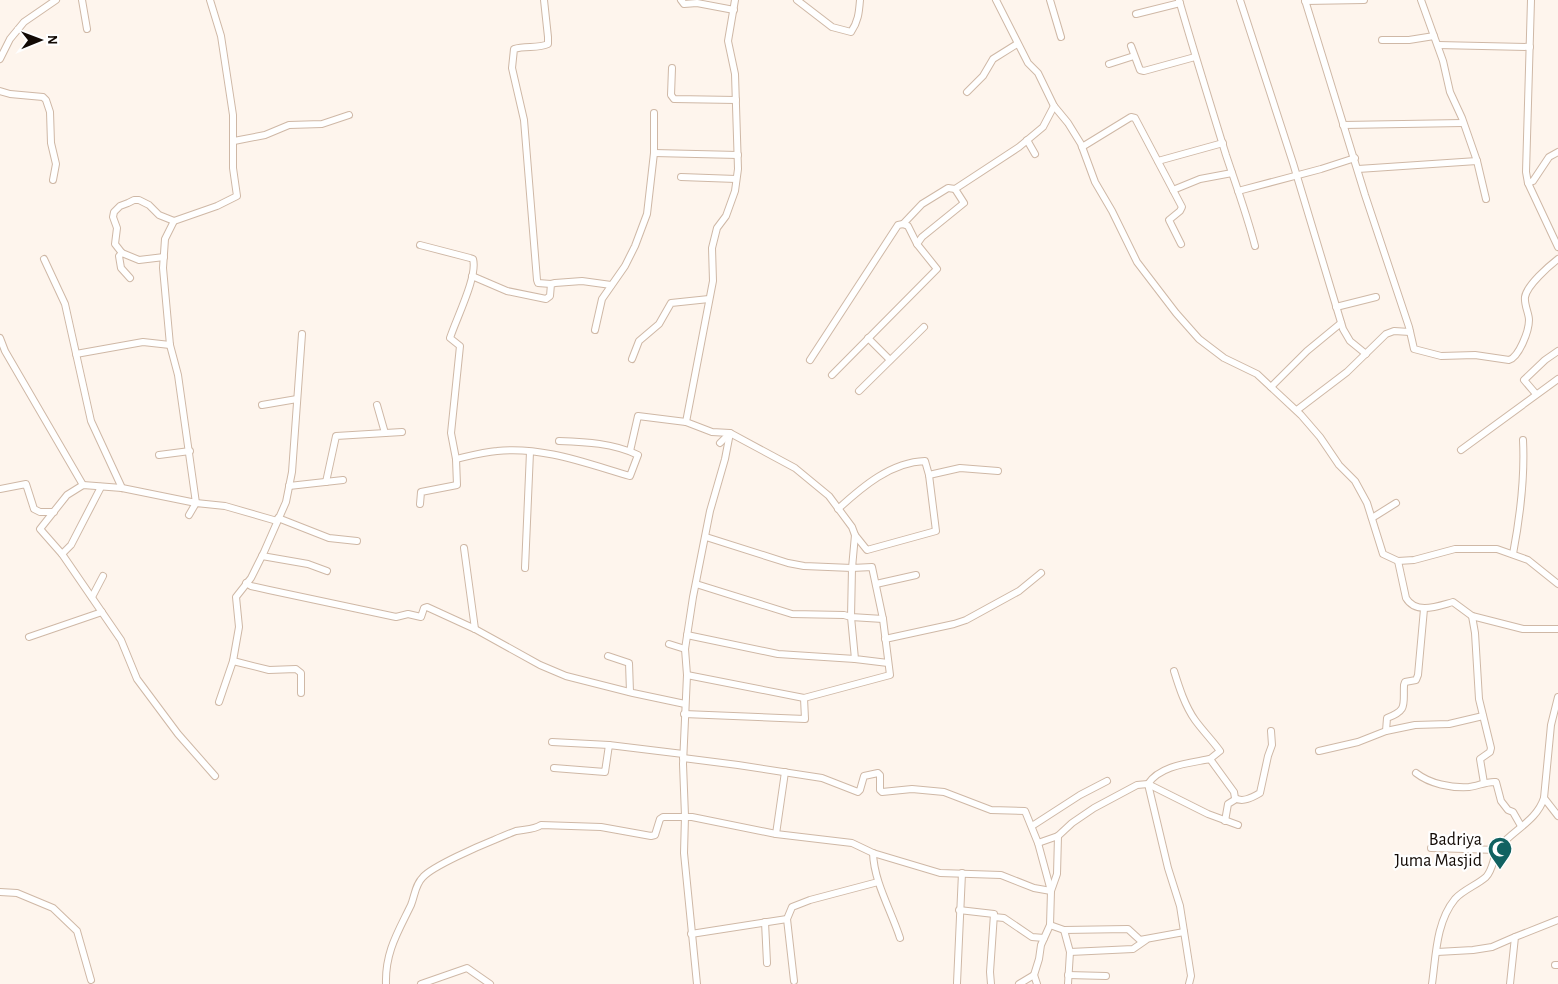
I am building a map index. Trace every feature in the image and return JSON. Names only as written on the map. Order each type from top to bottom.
[{"type":"street","points":[[0,59],[10,39],[24,22],[56,0]]},
{"type":"street","points":[[82,0],[87,29]]},
{"type":"street","points":[[189,515],[196,503],[178,375],[170,344],[163,268],[165,238],[174,221],[217,206],[237,196],[233,168],[234,115],[221,36],[210,0]]},
{"type":"street","points":[[544,0],[548,44],[544,46],[514,48],[512,68],[524,120],[537,280],[541,284],[582,281],[611,285]]},
{"type":"street","points":[[681,0],[684,4],[697,2],[734,10]]},
{"type":"street","points":[[686,422],[713,281],[712,248],[717,228],[726,216],[736,179],[738,156],[735,74],[728,41],[735,0]]},
{"type":"street","points":[[797,0],[832,27],[851,32],[859,15],[860,0]]},
{"type":"street","points":[[996,0],[1028,63],[1038,73],[1054,106],[1068,122],[1082,147],[1094,182],[1112,210],[1137,262],[1176,313],[1199,339],[1224,358],[1257,374],[1297,410],[1320,437],[1339,465],[1355,481],[1372,518],[1383,554],[1398,561],[1414,560],[1455,549],[1497,549],[1528,560],[1558,584]]},
{"type":"street","points":[[1050,0],[1061,37]]},
{"type":"street","points":[[1240,0],[1248,18],[1257,54],[1270,89],[1341,323],[1347,337],[1366,354]]},
{"type":"street","points":[[1364,0],[1305,0],[1410,332],[1413,347],[1420,351],[1441,356],[1475,355],[1512,360],[1519,351],[1529,322],[1526,294],[1541,272],[1558,259]]},
{"type":"street","points":[[1421,0],[1438,46],[1450,92],[1477,161],[1486,199]]},
{"type":"street","points":[[1531,0],[1526,172],[1528,183],[1558,246]]},
{"type":"street","points":[[1136,14],[1179,2],[1255,246]]},
{"type":"street","points":[[1382,40],[1409,40],[1434,36]]},
{"type":"street","points":[[967,92],[983,76],[993,59],[1017,44]]},
{"type":"street","points":[[1131,46],[1140,70],[1144,71],[1195,57]]},
{"type":"street","points":[[1438,46],[1530,47]]},
{"type":"street","points":[[1109,64],[1134,56]]},
{"type":"street","points":[[672,68],[671,95],[674,99],[736,100]]},
{"type":"street","points":[[0,91],[10,94],[43,96],[46,100],[50,112],[51,143],[56,164],[54,180]]},
{"type":"street","points":[[810,360],[898,225],[903,224],[922,204],[948,188],[955,189],[1019,147],[1043,127],[1054,106]]},
{"type":"street","points":[[595,330],[602,299],[625,266],[647,214],[654,153],[654,113]]},
{"type":"street","points":[[234,141],[265,135],[289,125],[322,124],[349,115]]},
{"type":"street","points":[[1082,147],[1134,117],[1174,190],[1181,210],[1169,220],[1181,244]]},
{"type":"street","points":[[1343,125],[1463,123]]},
{"type":"street","points":[[1027,140],[1035,154]]},
{"type":"street","points":[[1158,161],[1223,143]]},
{"type":"street","points":[[1528,183],[1534,181],[1550,157],[1558,152]]},
{"type":"street","points":[[654,153],[738,156]]},
{"type":"street","points":[[1238,191],[1355,158]]},
{"type":"street","points":[[1358,169],[1477,161]]},
{"type":"street","points":[[1174,190],[1200,179],[1232,173]]},
{"type":"street","points":[[681,177],[736,179]]},
{"type":"street","points":[[917,244],[922,237],[964,203],[955,189]]},
{"type":"street","points":[[164,257],[139,260],[122,254],[115,244],[117,228],[113,217],[114,212],[120,206],[134,200],[139,200],[174,221]]},
{"type":"street","points":[[832,375],[937,269],[917,244],[908,226],[903,224]]},
{"type":"street","points":[[420,245],[472,260],[474,265],[472,276],[450,338],[460,346],[451,433],[456,459],[456,485],[421,492],[420,504]]},
{"type":"street","points":[[122,254],[119,256],[121,268],[130,278]]},
{"type":"street","points":[[44,259],[55,279],[65,304],[91,421],[122,488]]},
{"type":"street","points":[[472,276],[507,291],[546,299],[550,296],[552,284]]},
{"type":"street","points":[[1336,307],[1376,297]]},
{"type":"street","points":[[632,358],[639,341],[659,324],[671,303],[709,299]]},
{"type":"street","points":[[1271,387],[1307,351],[1341,323]]},
{"type":"street","points":[[858,391],[924,327]]},
{"type":"street","points":[[1297,410],[1347,372],[1386,334],[1394,331],[1410,332]]},
{"type":"street","points":[[219,702],[233,661],[239,627],[236,597],[262,556],[286,502],[292,472],[302,334]]},
{"type":"street","points":[[0,338],[5,351],[82,485]]},
{"type":"street","points":[[868,338],[890,360]]},
{"type":"street","points":[[76,354],[143,342],[170,344]]},
{"type":"street","points":[[1536,394],[1524,380],[1545,360],[1558,351]]},
{"type":"street","points":[[1461,450],[1558,379]]},
{"type":"street","points":[[262,405],[297,399]]},
{"type":"street","points":[[377,405],[384,433]]},
{"type":"street","points":[[630,451],[638,416],[686,422],[712,432],[730,433],[795,468],[829,496],[838,509],[852,526],[855,535],[867,550],[936,531],[929,475],[925,461],[918,461],[900,467],[862,488],[838,509]]},
{"type":"street","points":[[326,482],[336,436],[402,432]]},
{"type":"street","points":[[720,443],[730,433]]},
{"type":"street","points":[[697,984],[684,853],[683,756],[687,675],[685,649],[710,511],[725,459],[730,433]]},
{"type":"street","points":[[1513,554],[1520,518],[1525,462],[1523,440]]},
{"type":"street","points":[[456,459],[498,450],[530,452],[556,456],[630,476],[638,455],[600,443],[559,441]]},
{"type":"street","points":[[159,455],[190,451]]},
{"type":"street","points":[[524,568],[530,452]]},
{"type":"street","points":[[929,475],[960,468],[998,472]]},
{"type":"street","points":[[289,486],[343,480]]},
{"type":"street","points":[[0,489],[26,484],[34,509],[40,512],[54,512]]},
{"type":"street","points":[[215,776],[178,734],[137,679],[121,640],[62,554],[40,529],[67,495],[82,485],[122,488],[196,503],[225,506],[278,520],[329,538],[357,541]]},
{"type":"street","points":[[62,554],[70,545],[101,487]]},
{"type":"street","points":[[1372,518],[1396,503]]},
{"type":"street","points":[[855,535],[851,617],[855,659]]},
{"type":"street","points":[[687,675],[804,698],[890,675],[883,619],[872,567],[804,566],[788,563],[706,537]]},
{"type":"street","points":[[464,548],[475,628]]},
{"type":"street","points":[[262,556],[308,564],[327,570]]},
{"type":"street","points":[[1398,561],[1408,602],[1424,609],[1454,602],[1472,616],[1523,629],[1558,628]]},
{"type":"street","points":[[885,639],[966,620],[1019,590],[1040,573]]},
{"type":"street","points":[[876,584],[916,575]]},
{"type":"street","points":[[92,597],[103,576]]},
{"type":"street","points":[[246,583],[251,586],[396,617],[408,614],[421,617],[424,608],[427,607],[475,628],[540,665],[566,676],[685,704]]},
{"type":"street","points":[[696,584],[792,614],[844,615],[883,619]]},
{"type":"street","points":[[1386,732],[1387,718],[1399,713],[1403,709],[1405,682],[1416,680],[1418,675],[1424,609]]},
{"type":"street","points":[[29,637],[102,612]]},
{"type":"street","points":[[1472,616],[1475,633],[1479,699],[1491,748],[1490,752],[1480,759],[1484,783]]},
{"type":"street","points":[[687,635],[778,654],[888,663]]},
{"type":"street","points":[[669,644],[685,649]]},
{"type":"street","points":[[608,656],[629,663],[630,692]]},
{"type":"street","points":[[233,661],[269,670],[296,669],[301,673],[301,693]]},
{"type":"street","points":[[1174,671],[1187,706],[1195,720],[1220,752],[1210,759],[1169,769],[1151,779],[1148,784],[1168,868],[1180,906],[1191,976],[1189,984]]},
{"type":"street","points":[[1432,984],[1439,936],[1447,911],[1456,898],[1488,876],[1499,847],[1534,816],[1542,806],[1552,726],[1558,697]]},
{"type":"street","points":[[684,714],[805,719],[804,698]]},
{"type":"street","points":[[1319,751],[1358,742],[1386,732],[1415,725],[1450,724],[1482,716]]},
{"type":"street","points":[[1225,821],[1228,804],[1236,799],[1246,800],[1260,793],[1272,745],[1271,731]]},
{"type":"street","points":[[552,742],[609,745],[822,778],[858,792],[864,776],[878,773],[880,775],[881,792],[912,788],[944,792],[991,810],[1025,812],[1038,843],[1051,891],[1050,924],[1040,945],[1039,959],[1034,975],[1037,984]]},
{"type":"street","points":[[554,768],[605,772],[609,745]]},
{"type":"street","points":[[1210,759],[1236,799]]},
{"type":"street","points":[[776,834],[784,772]]},
{"type":"street","points":[[1416,773],[1425,780],[1453,786],[1469,787],[1496,782],[1501,802],[1508,810],[1513,812],[1521,826]]},
{"type":"street","points":[[1032,826],[1107,781]]},
{"type":"street","points":[[1038,843],[1058,836],[1072,823],[1094,808],[1137,786],[1148,784],[1179,801],[1238,826]]},
{"type":"street","points":[[1544,798],[1558,816]]},
{"type":"street","points":[[386,984],[385,972],[393,940],[411,904],[418,883],[424,876],[434,869],[493,840],[517,831],[538,828],[541,825],[601,826],[651,836],[655,835],[660,819],[663,817],[685,816],[776,834],[852,843],[873,853],[940,873],[1001,875],[1034,888],[1051,891]]},
{"type":"street","points":[[1051,891],[1057,874],[1058,836]]},
{"type":"street","points":[[1431,848],[1498,850]]},
{"type":"street","points":[[873,853],[873,864],[878,882],[900,938]]},
{"type":"street","points":[[957,983],[962,873]]},
{"type":"street","points":[[794,981],[787,919],[792,907],[810,900],[878,882]]},
{"type":"street","points":[[0,892],[17,893],[54,908],[77,931],[91,980]]},
{"type":"street","points":[[959,910],[994,914],[990,972],[991,984]]},
{"type":"street","points":[[994,918],[1004,918],[1032,937],[1044,938]]},
{"type":"street","points":[[692,934],[787,919]]},
{"type":"street","points":[[1437,952],[1492,947],[1558,920]]},
{"type":"street","points":[[765,922],[768,963]]},
{"type":"street","points":[[1050,924],[1064,930],[1128,929],[1140,940],[1184,932]]},
{"type":"street","points":[[1064,930],[1070,952],[1068,984]]},
{"type":"street","points":[[1510,984],[1515,937]]},
{"type":"street","points":[[1070,952],[1133,949],[1146,940]]},
{"type":"street","points":[[421,984],[467,968],[490,984]]},
{"type":"street","points":[[1019,984],[1034,975]]},
{"type":"street","points":[[1068,975],[1106,976]]},
{"type":"place","name":"Badriya Juma Masjid","points":[[1500,870]]}]
